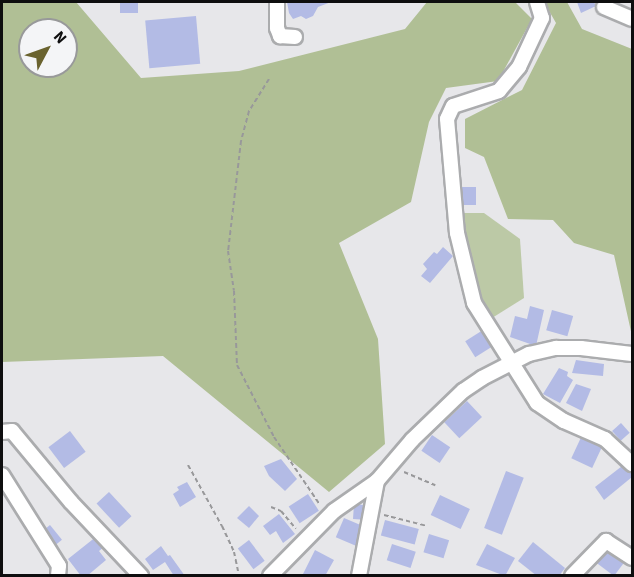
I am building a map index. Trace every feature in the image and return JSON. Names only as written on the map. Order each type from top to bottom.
[{"type":"street","points":[[277,2],[279,36],[295,37]]},
{"type":"street","points":[[537,2],[542,18],[519,67],[499,91],[453,106],[447,119],[452,193],[465,272],[474,303],[537,403],[564,420],[605,439],[633,464]]},
{"type":"street","points":[[604,7],[633,19]]},
{"type":"street","points":[[270,576],[328,517],[377,481],[412,440],[463,391],[510,362],[530,354],[556,348],[581,348],[633,354]]},
{"type":"street","points":[[2,432],[12,431],[71,502],[141,576]]},
{"type":"street","points":[[2,475],[59,566],[58,576]]},
{"type":"street","points":[[359,576],[373,512],[377,481]]},
{"type":"street","points":[[572,576],[606,541],[633,558]]},
{"type":"path","points":[[269,79],[249,111],[241,141],[228,251],[234,291],[237,365],[274,437],[328,517]]},
{"type":"path","points":[[188,465],[234,552],[239,576]]},
{"type":"path","points":[[391,465],[435,485]]},
{"type":"path","points":[[271,507],[281,511],[306,540]]},
{"type":"path","points":[[373,512],[427,526]]},
{"type":"green space","points":[[2,2],[76,2],[141,78],[239,71],[405,29],[427,2],[515,2],[532,19],[498,81],[446,88],[429,122],[411,202],[339,243],[378,339],[385,444],[329,492],[163,356],[2,362]]},
{"type":"green space","points":[[544,2],[567,2],[582,29],[632,49],[632,336],[614,255],[574,243],[553,220],[508,219],[484,157],[465,148],[465,119],[522,90],[556,23]]},
{"type":"green space","points":[[458,213],[484,213],[520,239],[524,298],[492,318],[471,276]]},
{"type":"building","points":[[120,2],[138,2],[138,13],[120,13]]},
{"type":"building","points":[[287,2],[331,2],[318,7],[313,16],[306,19],[301,16],[293,19]]},
{"type":"building","points":[[577,2],[594,2],[596,6],[581,13]]},
{"type":"building","points":[[196,16],[200,64],[149,68],[145,20]]},
{"type":"building","points":[[459,187],[476,187],[476,205],[459,205]]},
{"type":"building","points":[[443,247],[453,256],[430,283],[421,276],[427,269],[423,264],[434,252],[437,254]]},
{"type":"building","points":[[530,306],[544,310],[536,346],[510,337],[515,316],[527,319]]},
{"type":"building","points":[[552,310],[573,316],[567,336],[546,330]]},
{"type":"building","points":[[483,330],[493,346],[475,357],[465,341]]},
{"type":"building","points":[[576,360],[604,364],[603,376],[572,373]]},
{"type":"building","points":[[559,368],[568,372],[567,376],[573,380],[560,403],[543,394]]},
{"type":"building","points":[[576,384],[591,389],[582,411],[566,403]]},
{"type":"building","points":[[467,401],[482,417],[459,438],[444,422]]},
{"type":"building","points":[[621,423],[630,433],[621,441],[612,431]]},
{"type":"building","points":[[70,431],[86,452],[64,468],[48,447]]},
{"type":"building","points":[[584,431],[605,441],[592,468],[571,458]]},
{"type":"building","points":[[432,435],[450,447],[440,463],[421,451]]},
{"type":"building","points":[[281,459],[297,479],[285,491],[269,476],[264,466]]},
{"type":"building","points":[[626,463],[632,472],[632,477],[604,500],[595,487]]},
{"type":"building","points":[[506,471],[524,478],[502,535],[484,528]]},
{"type":"building","points":[[187,482],[196,497],[180,507],[173,494],[179,490],[177,487]]},
{"type":"building","points":[[109,492],[132,516],[119,528],[97,504]]},
{"type":"building","points":[[308,494],[319,511],[300,523],[289,507]]},
{"type":"building","points":[[440,495],[470,509],[461,529],[431,515]]},
{"type":"building","points":[[366,501],[371,502],[368,520],[353,519],[354,504],[364,505]]},
{"type":"building","points":[[249,506],[259,516],[249,528],[237,518]]},
{"type":"building","points":[[279,514],[295,534],[283,543],[276,531],[270,535],[263,526]]},
{"type":"building","points":[[344,518],[365,527],[357,546],[336,537]]},
{"type":"building","points":[[385,520],[419,529],[415,545],[381,535]]},
{"type":"building","points":[[50,525],[62,540],[53,547],[41,532]]},
{"type":"building","points":[[429,534],[449,540],[444,558],[423,552]]},
{"type":"building","points":[[97,536],[105,546],[99,551],[106,560],[87,576],[81,576],[68,559]]},
{"type":"building","points":[[249,540],[265,561],[253,569],[238,548]]},
{"type":"building","points":[[533,542],[565,568],[559,576],[537,576],[518,561]]},
{"type":"building","points":[[392,544],[416,552],[411,568],[387,560]]},
{"type":"building","points":[[487,544],[515,558],[505,576],[476,565]]},
{"type":"building","points":[[161,546],[185,576],[174,576],[165,562],[153,570],[145,559]]},
{"type":"building","points":[[610,549],[626,560],[614,576],[594,561]]},
{"type":"building","points":[[315,550],[334,560],[325,576],[302,576]]}]
